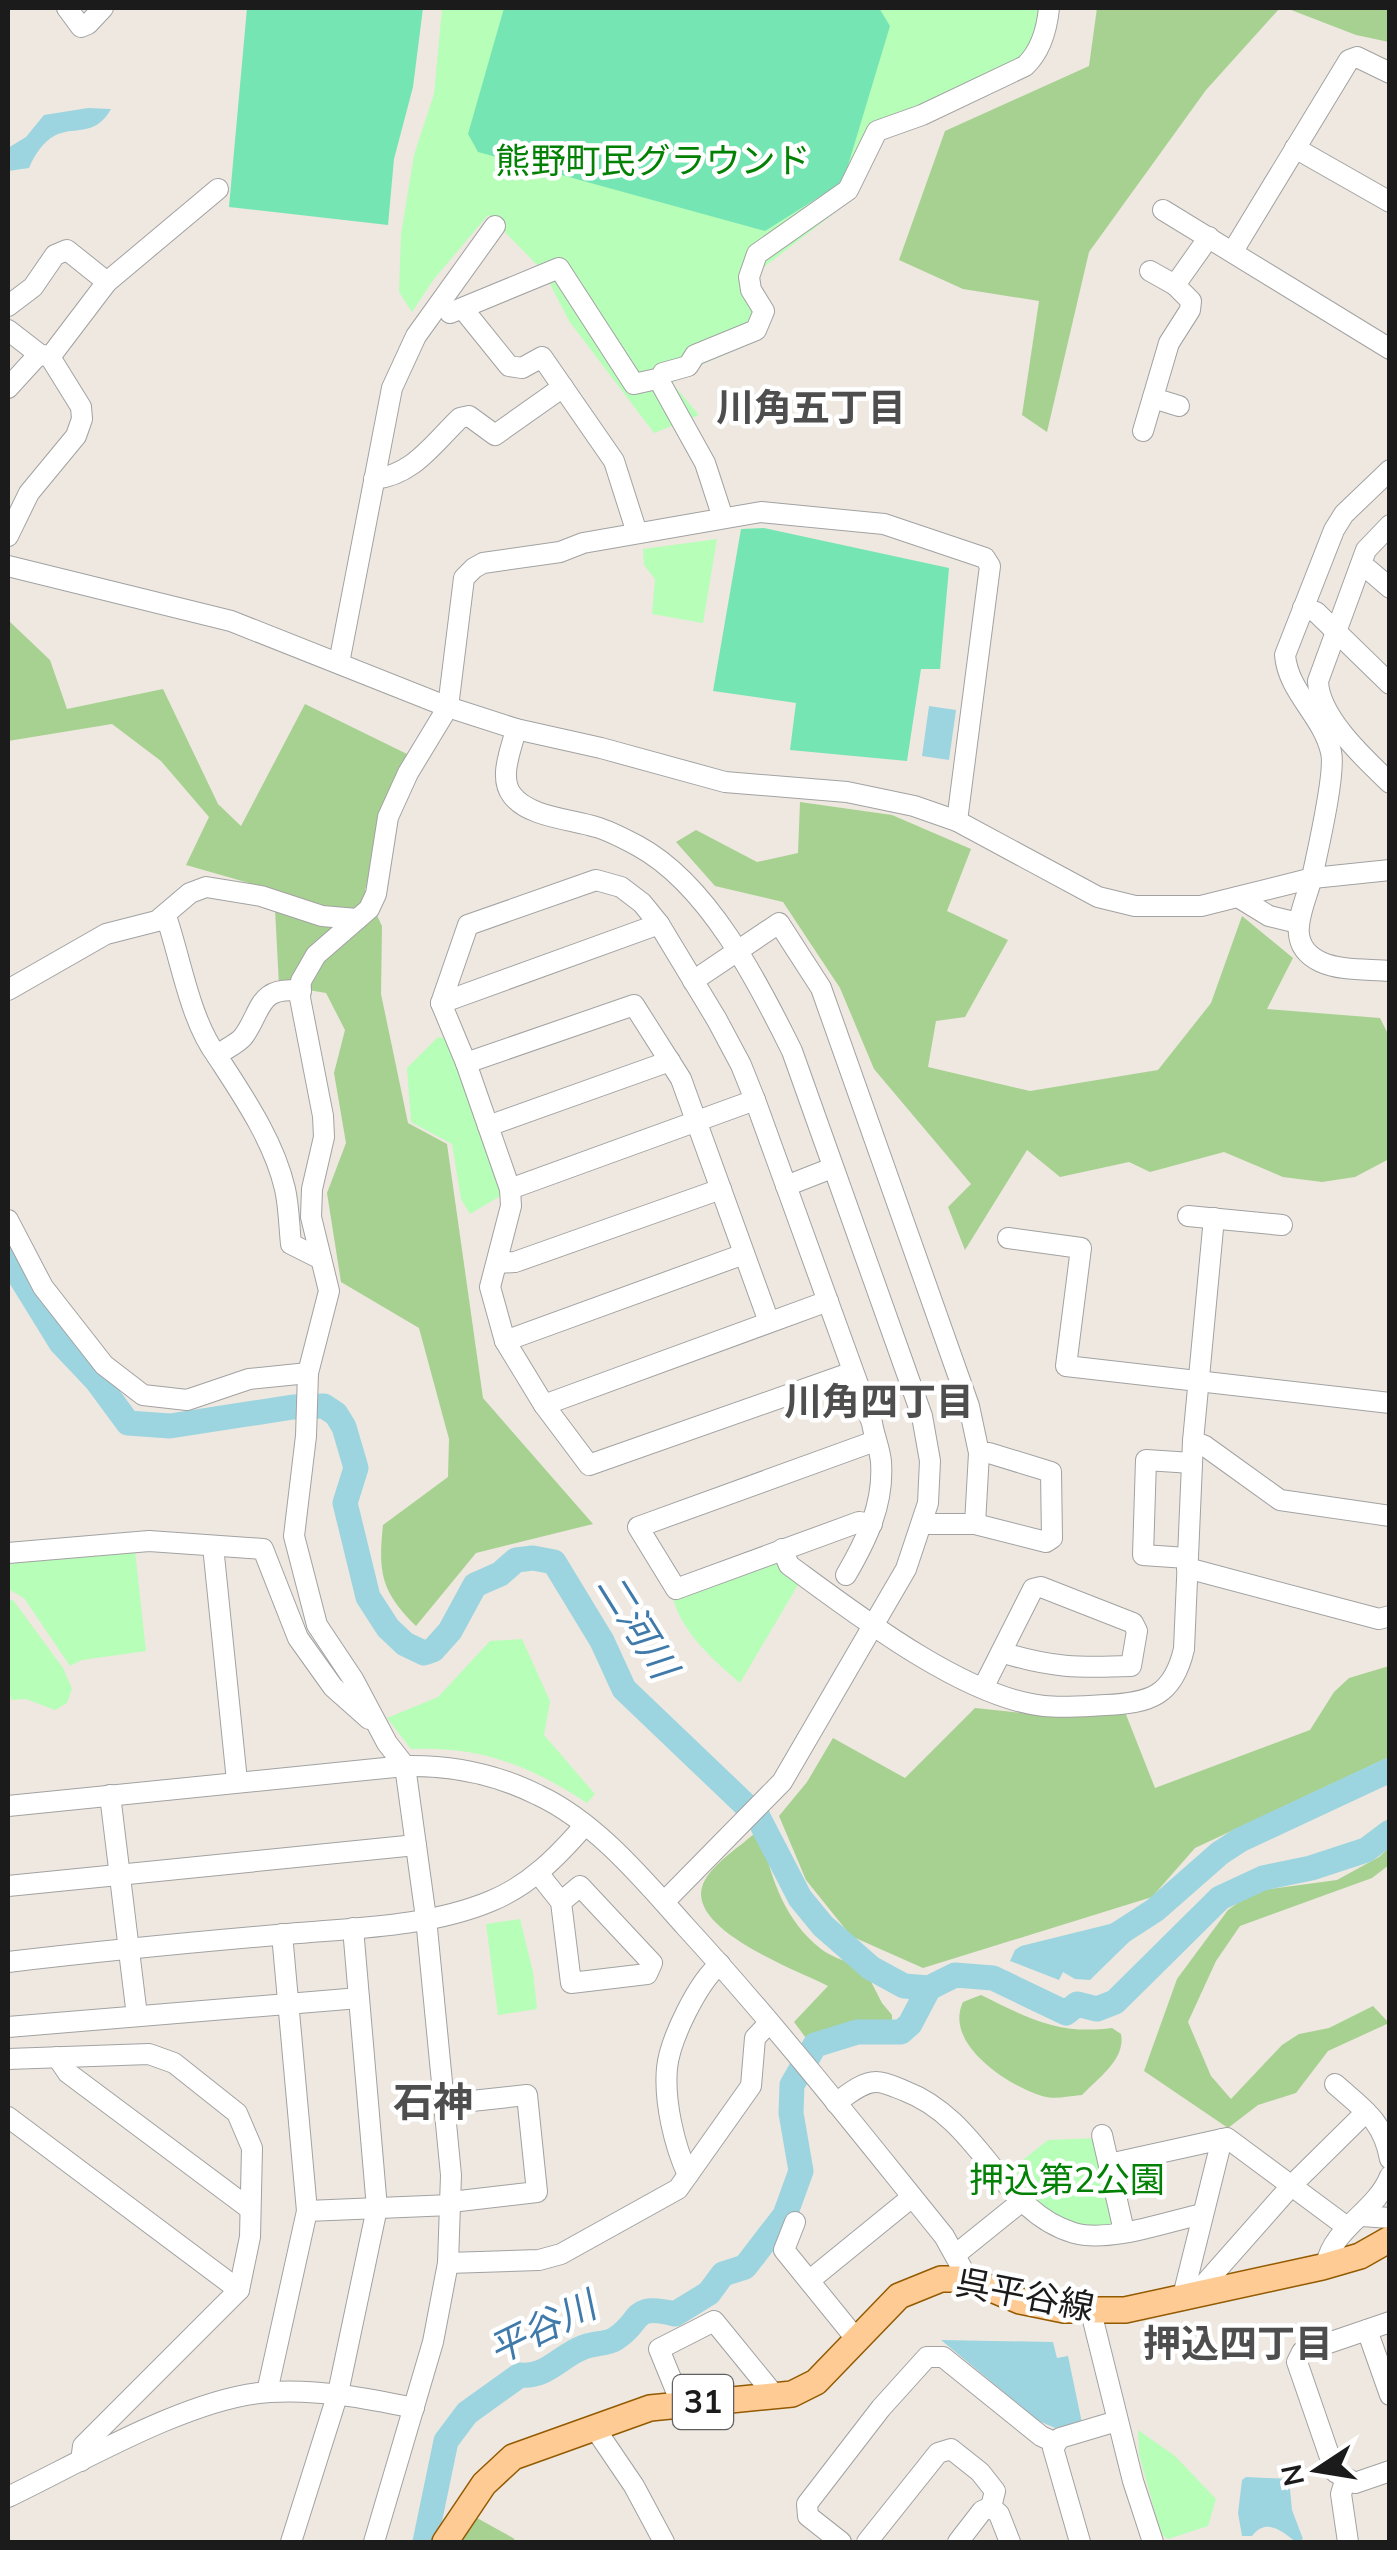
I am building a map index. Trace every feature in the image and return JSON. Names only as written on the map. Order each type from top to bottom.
[{"type":"main road","name":"呉平谷線","points":[[445,2542],[484,2484],[513,2457],[650,2408],[792,2394],[816,2382],[899,2296],[941,2279],[968,2278],[1020,2302],[1091,2312],[1187,2298],[1326,2266],[1360,2256],[1390,2239]]},
{"type":"street","points":[[67,8],[80,27],[104,8]]},
{"type":"street","points":[[723,518],[704,463],[660,382],[663,373],[688,366],[695,355],[756,330],[764,312],[751,290],[749,277],[757,254],[848,190],[877,131],[922,115],[1025,66],[1033,58],[1047,27],[1049,8]]},
{"type":"street","points":[[1233,252],[1348,60],[1357,57],[1390,73]]},
{"type":"street","points":[[1295,148],[1390,202]]},
{"type":"street","points":[[8,388],[45,356],[107,282],[218,190]]},
{"type":"street","points":[[1164,210],[1390,349]]},
{"type":"street","points":[[339,662],[392,388],[416,336],[495,226]]},
{"type":"street","points":[[1175,285],[1209,237]]},
{"type":"street","points":[[8,306],[33,287],[55,255],[67,250],[107,282]]},
{"type":"street","points":[[436,308],[446,315],[559,268],[634,384],[661,378]]},
{"type":"street","points":[[1143,432],[1169,343],[1190,310],[1191,301],[1175,285],[1150,272]]},
{"type":"street","points":[[463,309],[509,366],[522,368],[542,357],[614,461],[637,533]]},
{"type":"street","points":[[8,330],[45,356],[81,407],[82,419],[76,436],[29,494],[8,536]]},
{"type":"street","points":[[374,479],[395,477],[407,470],[460,418],[469,416],[496,435],[563,387]]},
{"type":"street","points":[[1153,398],[1179,406]]},
{"type":"street","points":[[1390,470],[1344,514],[1334,530],[1285,656],[1286,672],[1332,753],[1298,938],[1320,962],[1390,970]]},
{"type":"street","points":[[374,2542],[433,2342],[448,2264],[451,2204],[426,1918],[405,1766],[318,1625],[294,1536],[308,1381],[329,1291],[310,1217],[324,1137],[301,981],[316,954],[369,909],[376,894],[388,817],[408,773],[448,708],[464,578],[474,568],[637,533],[760,512],[884,524],[985,558],[990,566],[957,821]]},
{"type":"street","points":[[1390,525],[1366,550],[1318,680],[1318,696],[1354,748],[1390,782]]},
{"type":"street","points":[[8,566],[231,621],[448,708],[516,728],[725,782],[847,792],[914,806],[957,821],[1098,897],[1134,906],[1201,906],[1312,878],[1390,870]]},
{"type":"street","points":[[1360,568],[1369,570],[1390,588]]},
{"type":"street","points":[[1303,608],[1316,612],[1390,684]]},
{"type":"street","points":[[516,728],[506,782],[511,794],[525,807],[600,828],[657,857],[677,872],[701,900],[773,1012],[792,1052],[922,1416],[930,1461],[928,1504],[906,1569],[799,1756],[769,1797],[664,1902]]},
{"type":"street","points":[[846,1575],[872,1524],[880,1494],[881,1458],[853,1372],[828,1300],[755,1100],[741,1065],[693,981],[642,903],[621,887],[596,880],[468,925],[441,1003],[510,1188],[511,1206],[490,1287],[505,1341],[544,1405],[589,1465],[853,1372]]},
{"type":"street","points":[[8,990],[106,934],[166,916],[190,893],[206,887],[261,896],[322,916],[357,919]]},
{"type":"street","points":[[1238,898],[1269,916],[1298,923]]},
{"type":"street","points":[[166,916],[199,1030],[248,1100],[278,1166],[287,1197],[292,1244],[321,1259]]},
{"type":"street","points":[[693,981],[779,923],[821,988],[968,1406],[978,1453],[975,1524]]},
{"type":"street","points":[[441,1003],[659,924]]},
{"type":"street","points":[[216,1056],[243,1036],[266,999],[283,988],[301,990]]},
{"type":"street","points":[[466,1063],[634,1004],[681,1079],[768,1322]]},
{"type":"street","points":[[488,1126],[670,1061]]},
{"type":"street","points":[[510,1188],[755,1100]]},
{"type":"street","points":[[786,1186],[832,1168]]},
{"type":"street","points":[[497,1263],[515,1262],[721,1189]]},
{"type":"street","points":[[1188,1216],[1282,1225]]},
{"type":"street","points":[[782,1549],[789,1565],[872,1627],[1008,1699],[1043,1706],[1132,1704],[1151,1699],[1168,1687],[1179,1669],[1184,1649],[1192,1441],[1214,1218]]},
{"type":"street","points":[[8,1220],[43,1286],[104,1365],[143,1396],[187,1400],[248,1379],[308,1381]]},
{"type":"street","points":[[1008,1238],[1081,1248],[1066,1366],[1390,1404]]},
{"type":"street","points":[[505,1341],[744,1254]]},
{"type":"street","points":[[544,1405],[828,1300]]},
{"type":"street","points":[[872,1524],[859,1522],[676,1589],[638,1527],[875,1441]]},
{"type":"street","points":[[1192,1441],[1205,1446],[1280,1500],[1390,1516]]},
{"type":"street","points":[[922,1524],[975,1524],[1046,1542],[1052,1538],[1050,1472],[978,1453]]},
{"type":"street","points":[[1192,1463],[1146,1460],[1144,1554],[1379,1619],[1390,1616]]},
{"type":"street","points":[[8,1553],[149,1540],[263,1549],[298,1638],[332,1687],[378,1727]]},
{"type":"street","points":[[213,1546],[237,1782]]},
{"type":"street","points":[[983,1688],[1001,1652],[1034,1589],[1041,1587],[1133,1624],[1138,1631],[1131,1666],[1070,1669],[1001,1652]]},
{"type":"street","points":[[8,1806],[405,1766],[440,1766],[484,1774],[540,1795],[585,1825],[664,1902],[720,1964],[912,2197],[968,2278]]},
{"type":"street","points":[[110,1795],[137,2016]]},
{"type":"street","points":[[8,1962],[426,1918],[494,1900],[555,1860],[585,1825]]},
{"type":"street","points":[[8,1886],[416,1845]]},
{"type":"street","points":[[538,1873],[561,1902],[571,1983],[647,1974],[652,1963],[580,1886],[561,1902]]},
{"type":"street","points":[[292,2542],[338,2393],[377,2208],[353,1928]]},
{"type":"street","points":[[267,2392],[307,2211],[282,1934]]},
{"type":"street","points":[[688,2175],[670,2110],[667,2068],[706,1976],[720,1964]]},
{"type":"street","points":[[8,2027],[359,1998]]},
{"type":"street","points":[[448,2264],[540,2260],[561,2254],[678,2189],[751,2086],[755,2038],[770,2023]]},
{"type":"street","points":[[8,2059],[149,2054],[174,2064],[237,2113],[252,2148],[250,2237],[239,2290],[83,2446],[81,2462]]},
{"type":"street","points":[[58,2057],[68,2073],[250,2209]]},
{"type":"street","points":[[836,2103],[866,2084],[879,2082],[922,2098],[966,2132],[1022,2201],[1045,2221],[1074,2233],[1098,2236],[1202,2214]]},
{"type":"street","points":[[1335,2084],[1382,2129],[1390,2159]]},
{"type":"street","points":[[307,2211],[451,2204],[536,2192],[527,2095],[444,2104]]},
{"type":"street","points":[[1187,2298],[1366,2112]]},
{"type":"street","points":[[8,2117],[239,2290]]},
{"type":"street","points":[[1102,2136],[1124,2231]]},
{"type":"street","points":[[1109,2164],[1228,2138],[1292,2185],[1354,2221],[1390,2218]]},
{"type":"street","points":[[1187,2298],[1202,2214],[1222,2139]]},
{"type":"street","points":[[1326,2266],[1328,2256],[1390,2176]]},
{"type":"street","points":[[810,2280],[912,2197]]},
{"type":"street","points":[[955,2256],[1022,2201]]},
{"type":"street","points":[[795,2222],[784,2250],[858,2340]]},
{"type":"street","points":[[1091,2312],[1117,2421],[1153,2542]]},
{"type":"street","points":[[681,2403],[660,2349],[714,2321],[776,2397]]},
{"type":"street","points":[[1390,2322],[1302,2352],[1297,2362],[1335,2472],[1354,2483],[1390,2470]]},
{"type":"street","points":[[1367,2330],[1390,2396]]},
{"type":"street","points":[[841,2542],[808,2516],[807,2504],[881,2408],[927,2358],[942,2357],[1041,2436],[1056,2442]]},
{"type":"street","points":[[9,2492],[176,2417],[267,2392],[338,2393],[414,2408]]},
{"type":"street","points":[[1080,2542],[1053,2448],[1060,2438],[1117,2421]]},
{"type":"street","points":[[594,2427],[634,2486],[664,2542]]},
{"type":"street","points":[[867,2542],[938,2452],[951,2449],[980,2472],[995,2492],[991,2508]]},
{"type":"street","points":[[1345,2481],[1341,2494],[1348,2542]]},
{"type":"street","points":[[958,2542],[982,2511],[991,2508]]},
{"type":"street","points":[[991,2508],[998,2514],[1010,2542]]},
{"type":"green space","points":[[247,8],[423,8],[413,87],[394,159],[388,225],[229,207]]},
{"type":"green space","name":"熊野町民グラウンド","points":[[442,8],[1057,8],[1029,74],[881,140],[854,198],[760,270],[760,286],[770,317],[757,341],[705,363],[672,383],[699,415],[654,433],[569,321],[544,272],[488,215],[434,279],[412,312],[399,292],[401,234],[414,155],[434,94]]},
{"type":"green space","points":[[504,8],[879,8],[890,26],[843,182],[765,231],[478,152],[468,134]]},
{"type":"green space","points":[[1097,8],[1280,8],[1206,90],[1089,252],[1047,432],[1022,415],[1039,301],[963,289],[899,260],[945,131],[1089,66]]},
{"type":"green space","points":[[1286,8],[1389,8],[1389,42],[1356,35]]},
{"type":"green space","points":[[764,528],[949,568],[940,669],[921,669],[907,761],[790,750],[796,703],[713,691],[741,529]]},
{"type":"green space","points":[[717,539],[703,623],[652,614],[655,579],[644,565],[643,549]]},
{"type":"green space","points":[[8,620],[50,660],[67,709],[163,689],[218,804],[241,826],[305,704],[407,754],[365,890],[382,926],[381,994],[408,1123],[447,1144],[483,1398],[593,1524],[476,1553],[416,1626],[395,1602],[384,1580],[383,1525],[448,1477],[449,1439],[419,1328],[341,1282],[327,1193],[346,1143],[334,1073],[345,1030],[326,993],[279,985],[274,890],[186,865],[209,817],[161,761],[112,724],[8,741]]},
{"type":"green space","points":[[800,802],[892,815],[971,849],[947,911],[1008,940],[965,1017],[936,1021],[928,1067],[1030,1091],[1158,1070],[1211,1003],[1242,916],[1293,958],[1267,1009],[1380,1018],[1389,1036],[1389,1159],[1355,1177],[1322,1182],[1283,1177],[1224,1152],[1150,1172],[1129,1162],[1060,1177],[1027,1150],[965,1250],[948,1207],[971,1184],[874,1069],[840,988],[783,902],[715,886],[676,842],[696,830],[757,862],[798,853]]},
{"type":"green space","points":[[438,1037],[448,1039],[502,1195],[470,1214],[461,1199],[452,1144],[411,1122],[407,1068]]},
{"type":"green space","points":[[135,1551],[146,1651],[82,1660],[70,1666],[24,1598],[8,1589],[8,1564]]},
{"type":"green space","points":[[781,1553],[802,1578],[740,1683],[689,1631],[672,1593]]},
{"type":"green space","points":[[8,1600],[13,1600],[63,1668],[72,1689],[67,1703],[55,1710],[26,1699],[11,1700]]},
{"type":"green space","points":[[522,1639],[550,1701],[544,1735],[595,1794],[587,1803],[545,1778],[503,1761],[459,1751],[411,1749],[387,1718],[438,1697],[490,1641]]},
{"type":"green space","points":[[1389,1666],[1389,1757],[1195,1848],[1152,1897],[923,1968],[851,1936],[806,1880],[779,1816],[807,1782],[833,1738],[905,1778],[975,1708],[1059,1717],[1125,1712],[1155,1788],[1310,1730],[1334,1692],[1349,1678]]},
{"type":"green space","points":[[756,1832],[761,1834],[781,1897],[797,1925],[826,1952],[864,1968],[892,2020],[871,2025],[852,2023],[809,2042],[794,2022],[828,1986],[745,1945],[708,1914],[701,1897],[709,1873]]},
{"type":"green space","points":[[1389,1848],[1389,1865],[1372,1878],[1240,1926],[1216,1961],[1188,2022],[1211,2076],[1231,2099],[1282,2045],[1299,2034],[1329,2028],[1373,2006],[1389,2023],[1328,2051],[1296,2093],[1258,2105],[1228,2128],[1144,2071],[1177,1979],[1228,1910],[1255,1891],[1337,1880]]},
{"type":"green space","points":[[520,1919],[537,2009],[498,2015],[486,1924]]},
{"type":"green space","points":[[981,1995],[1059,2027],[1112,2028],[1121,2034],[1119,2052],[1082,2095],[1051,2098],[1028,2091],[983,2061],[962,2033],[959,2018],[963,2002]]},
{"type":"green space","name":"押込第2公園","points":[[1099,2138],[1119,2227],[1081,2225],[1055,2217],[1008,2172],[1048,2140]]},
{"type":"green space","points":[[1138,2430],[1175,2456],[1216,2499],[1208,2526],[1168,2539],[1161,2534],[1139,2454]]},
{"type":"green space","points":[[477,2518],[513,2538],[517,2542],[457,2542]]},
{"type":"water","points":[[88,108],[111,109],[92,127],[50,139],[29,168],[8,171],[8,148],[26,137],[44,115]]},
{"type":"water","points":[[929,706],[956,710],[949,760],[922,756]]},
{"type":"water","points":[[1121,1918],[1136,1935],[1090,1980],[1075,1979],[1063,1972],[1059,1980],[1010,1961],[1021,1946]]},
{"type":"water","points":[[941,2340],[1053,2342],[1057,2358],[1068,2356],[1082,2423],[1055,2428],[1039,2421]]},
{"type":"water","points":[[1289,2479],[1292,2510],[1303,2539],[1296,2542],[1268,2527],[1252,2536],[1242,2536],[1238,2513],[1242,2480]]},
{"type":"waterway","name":"二河川","points":[[8,1257],[61,1343],[97,1381],[128,1423],[170,1426],[293,1407],[324,1406],[336,1414],[356,1468],[345,1503],[368,1597],[388,1628],[405,1644],[424,1653],[433,1650],[450,1631],[475,1585],[500,1574],[516,1560],[554,1562],[602,1641],[624,1689],[758,1817],[800,1898],[823,1926],[871,1968],[904,1986],[929,1988],[955,1975],[993,1978],[1066,2013],[1077,2004],[1097,2009],[1115,2002],[1220,1898],[1263,1878],[1366,1850],[1390,1832]]},
{"type":"waterway","points":[[1101,1945],[1155,1910],[1240,1840],[1390,1770]]},
{"type":"waterway","name":"平谷川","points":[[425,2542],[446,2441],[467,2413],[520,2375],[546,2370],[576,2351],[615,2339],[643,2312],[675,2314],[709,2293],[723,2274],[745,2267],[785,2215],[801,2171],[791,2113],[792,2085],[815,2045],[857,2032],[901,2032],[910,2024],[929,1988]]},
{"type":"district","name":"川角五丁目","points":[[811,408]]},
{"type":"district","name":"川角四丁目","points":[[879,1402]]},
{"type":"district","name":"石神","points":[[433,2102]]},
{"type":"district","name":"押込四丁目","points":[[1238,2344]]}]
